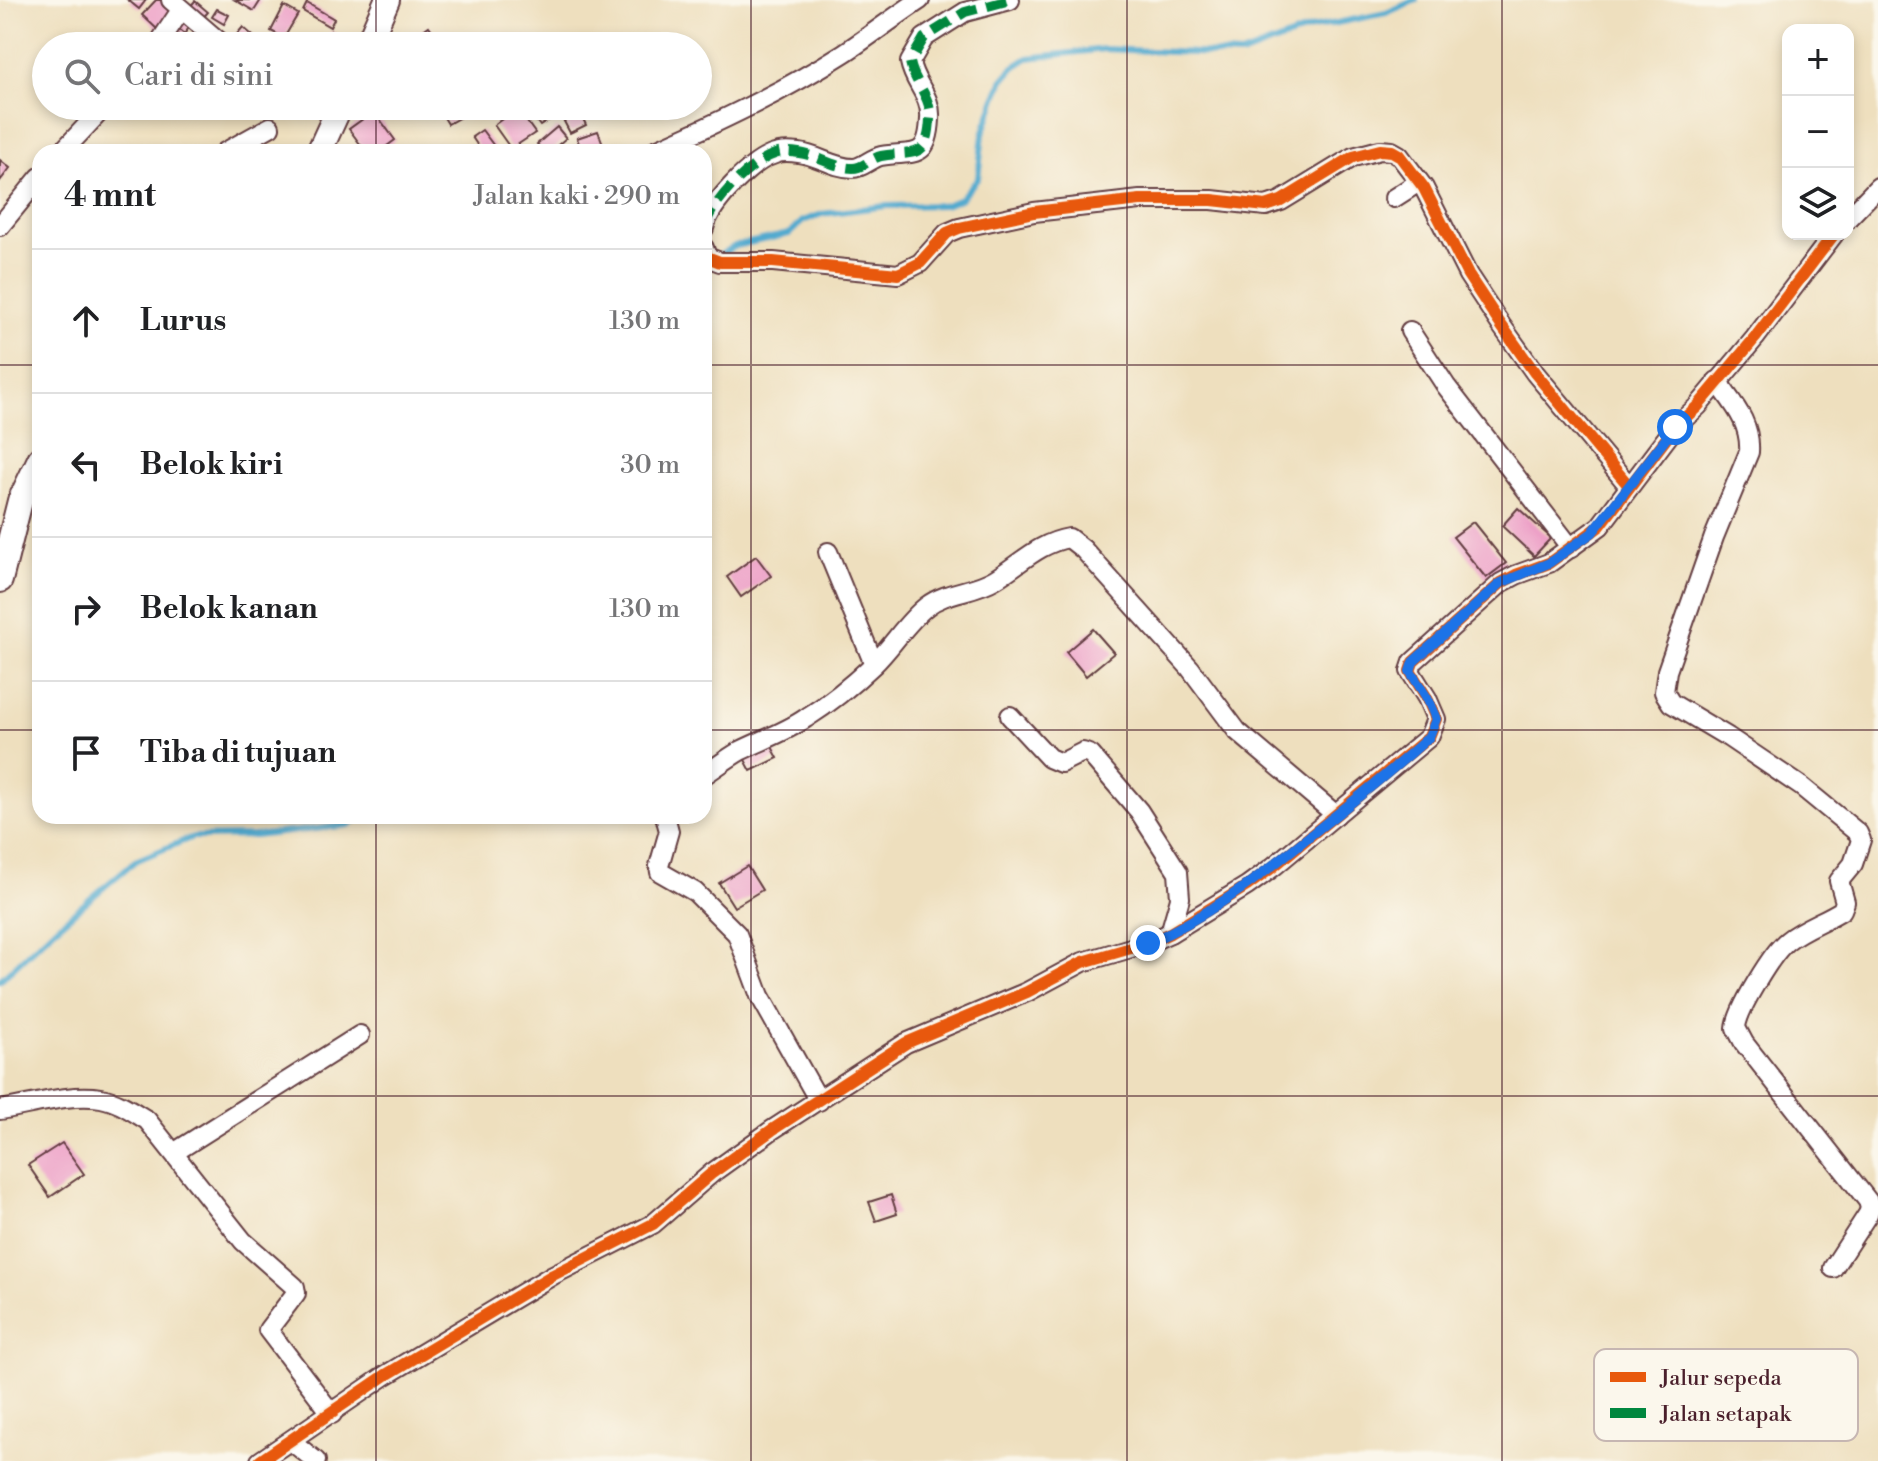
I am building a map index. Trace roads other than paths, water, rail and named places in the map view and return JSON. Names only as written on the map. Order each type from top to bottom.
[{"type":"street","points":[[373,32],[387,0]]},
{"type":"street","points":[[669,144],[797,80],[843,53],[920,0]]},
{"type":"street","points":[[712,209],[729,190],[772,154],[799,153],[853,168],[880,156],[917,152],[927,140],[930,109],[928,98],[913,77],[910,62],[924,38],[965,12],[1010,0]]},
{"type":"street","points":[[163,32],[176,5],[208,32]]},
{"type":"street","points":[[69,144],[92,120]]},
{"type":"street","points":[[323,144],[334,120]]},
{"type":"street","points":[[239,144],[270,127]]},
{"type":"street","points":[[712,259],[891,275],[920,263],[942,237],[953,230],[1034,212],[1140,200],[1212,200],[1266,206],[1281,201],[1353,157],[1380,150],[1399,154],[1435,207],[1468,275],[1501,325],[1535,373],[1629,486]]},
{"type":"street","points":[[1394,198],[1419,182]]},
{"type":"street","points":[[0,226],[32,187]]},
{"type":"street","points":[[1854,212],[1878,187]]},
{"type":"street","points":[[260,1461],[386,1375],[553,1275],[653,1224],[712,1173],[772,1130],[906,1043],[1027,992],[1083,962],[1148,943],[1170,933],[1247,886],[1429,737],[1436,719],[1410,671],[1413,662],[1501,583],[1549,563],[1600,526],[1675,427],[1698,406],[1755,338],[1829,240]]},
{"type":"street","points":[[1410,331],[1479,432],[1571,548]]},
{"type":"street","points":[[1717,381],[1747,423],[1749,452],[1714,537],[1667,671],[1664,692],[1671,703],[1728,737],[1826,805],[1858,833],[1861,840],[1853,864],[1839,881],[1845,902],[1842,910],[1788,940],[1779,949],[1742,1009],[1736,1028],[1744,1043],[1868,1201],[1868,1214],[1833,1268]]},
{"type":"street","points":[[1,568],[20,501],[32,476]]},
{"type":"street","points":[[712,770],[738,752],[804,720],[874,664],[902,629],[930,603],[978,588],[1012,569],[1043,546],[1069,538],[1083,549],[1190,668],[1237,731],[1336,815]]},
{"type":"street","points":[[828,552],[874,664]]},
{"type":"street","points":[[1010,716],[1056,762],[1061,763],[1083,752],[1091,755],[1139,811],[1180,880],[1180,898],[1170,933]]},
{"type":"street","points":[[667,824],[669,831],[660,872],[695,892],[737,934],[760,996],[819,1101]]},
{"type":"street","points":[[175,1152],[360,1035]]},
{"type":"street","points":[[0,1110],[56,1100],[99,1098],[126,1107],[147,1120],[243,1241],[296,1288],[296,1293],[268,1330],[332,1414]]},
{"type":"street","points":[[291,1441],[316,1461]]},
{"type":"waterway","points":[[717,257],[735,246],[789,234],[803,221],[822,214],[886,206],[945,205],[960,199],[978,178],[983,134],[1002,81],[1014,67],[1028,58],[1105,49],[1241,55],[1312,28],[1386,13],[1416,0]]},
{"type":"waterway","points":[[0,980],[135,861],[193,837],[254,836],[351,824]]}]
